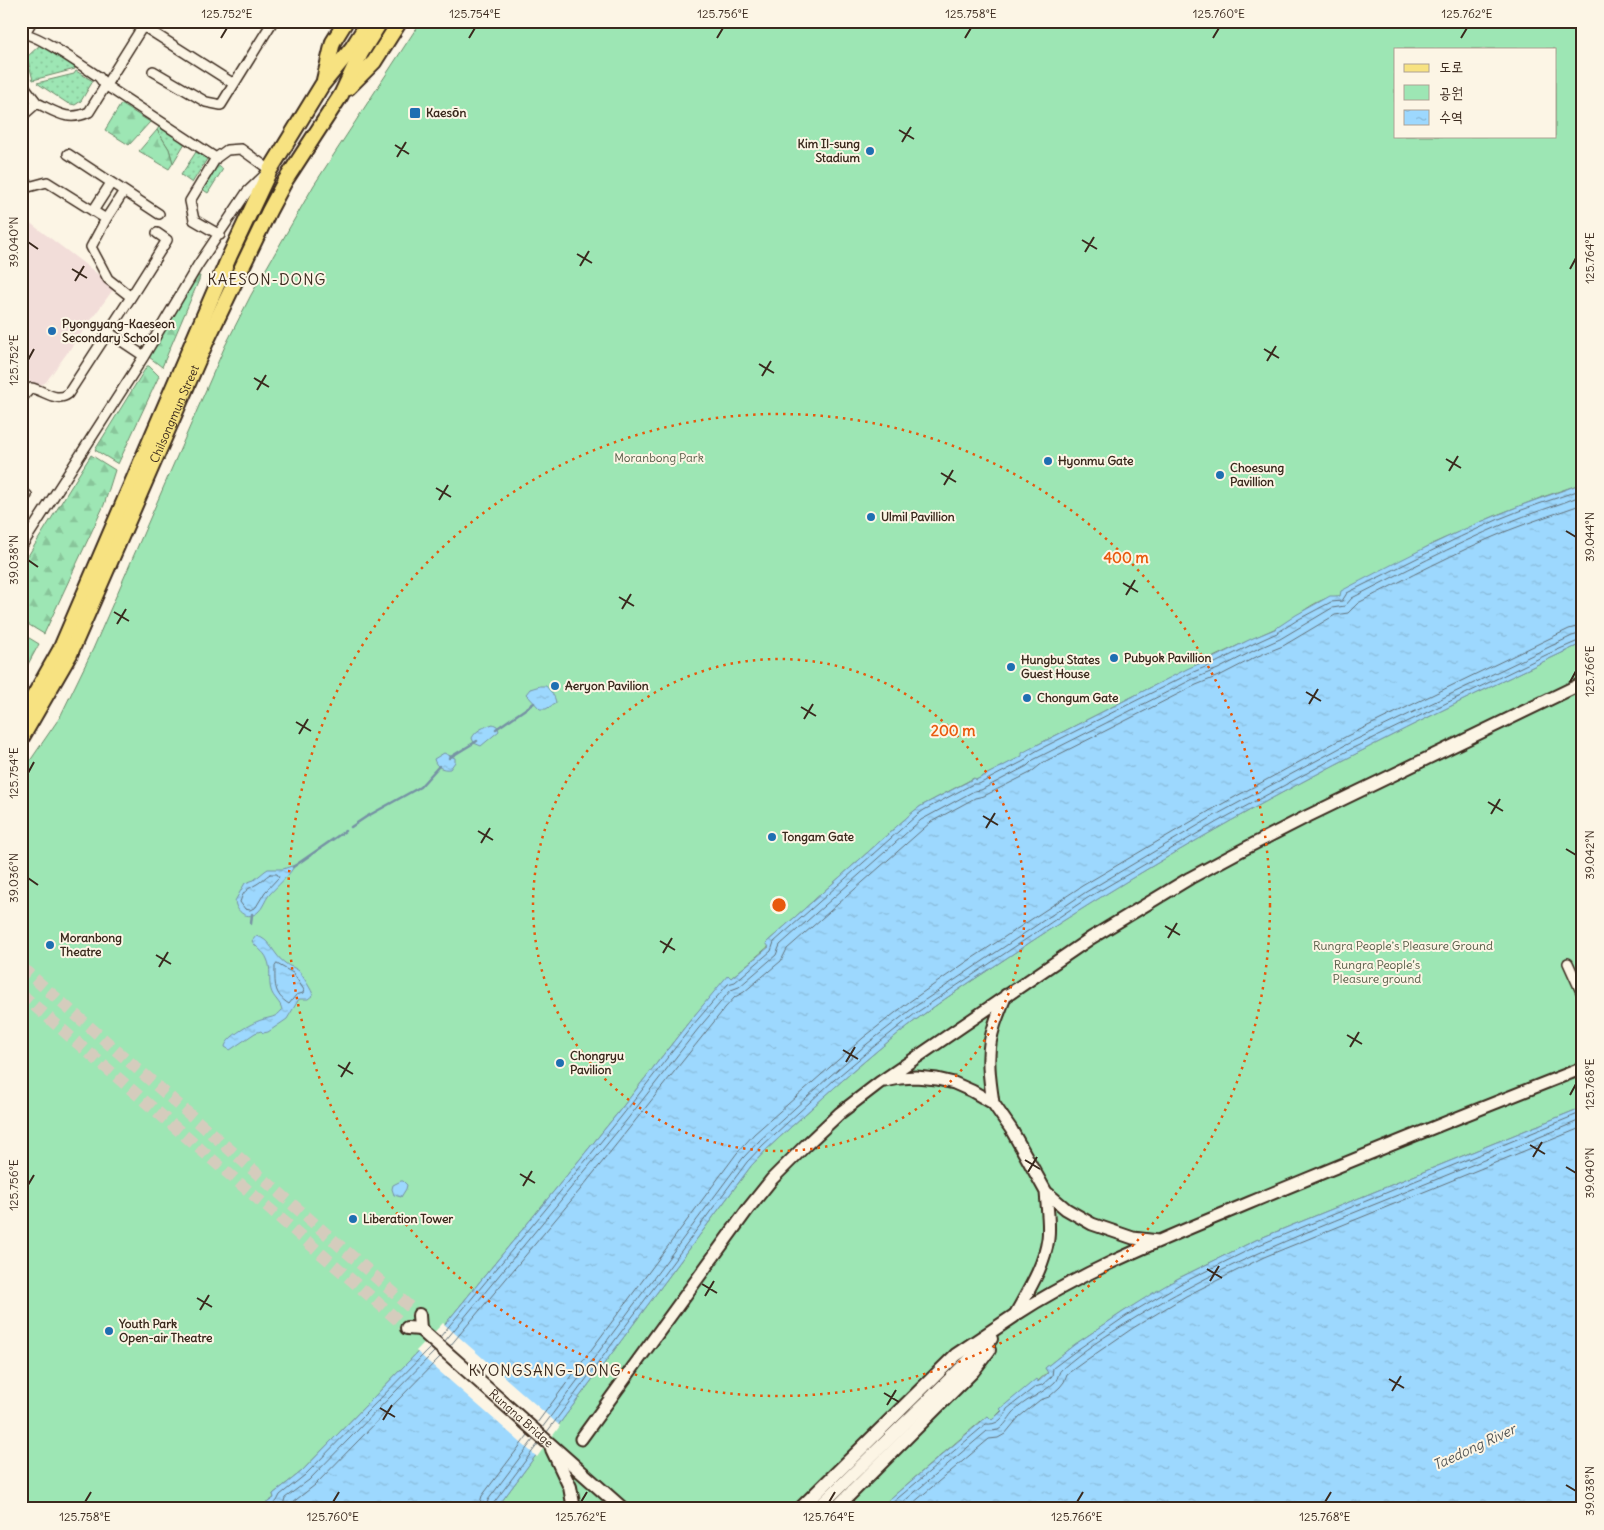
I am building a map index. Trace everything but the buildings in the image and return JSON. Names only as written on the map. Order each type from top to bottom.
[{"type":"main road","name":"Chilsongmun Street","points":[[322,85],[333,42],[346,21]]},
{"type":"main road","name":"Chilsongmun Street","points":[[21,719],[60,650],[230,255],[270,170],[322,85],[352,48],[369,21]]},
{"type":"main road","name":"Chilsongmun Street","points":[[21,740],[70,654],[207,340],[256,238],[286,181],[341,96],[361,53],[381,21]]},
{"type":"main road","name":"Chilsongmun Street","points":[[341,96],[374,62],[400,21]]},
{"type":"main road","points":[[322,85],[341,96]]},
{"type":"main road","name":"Rungna Bridge","points":[[419,1315],[413,1328],[624,1509]]},
{"type":"main road","points":[[800,1509],[956,1355],[1014,1316]]},
{"type":"main road","points":[[835,1509],[973,1371],[1014,1316]]},
{"type":"main road","points":[[817,1509],[1014,1316]]},
{"type":"main road","points":[[548,1443],[570,1487],[574,1509]]},
{"type":"street","points":[[32,21],[23,33],[38,38],[99,77],[105,85],[216,158]]},
{"type":"street","points":[[153,70],[206,102],[221,105],[273,21]]},
{"type":"street","points":[[21,72],[23,87],[38,103],[67,117],[79,117],[88,112],[144,24],[234,84]]},
{"type":"street","points":[[21,117],[38,103]]},
{"type":"street","points":[[21,547],[144,356],[198,265],[220,235],[247,192],[270,170],[241,149],[227,150],[216,158],[190,201],[194,220],[220,235]]},
{"type":"street","points":[[68,154],[159,214]]},
{"type":"street","points":[[21,189],[47,182],[106,219]]},
{"type":"street","points":[[93,211],[111,183]]},
{"type":"street","points":[[124,191],[91,247],[108,279],[131,297]]},
{"type":"street","points":[[21,399],[31,388],[39,389],[56,398],[63,398],[68,394],[167,240],[157,233]]},
{"type":"street","points":[[108,332],[144,356]]},
{"type":"street","points":[[580,1439],[772,1179],[840,1112],[879,1082],[1091,938],[1190,878],[1308,816],[1583,683]]},
{"type":"street","points":[[1568,963],[1583,996]]},
{"type":"street","points":[[993,1103],[989,1075],[989,1054],[998,1016],[1006,996]]},
{"type":"street","points":[[1014,1316],[1045,1296],[1086,1274],[1158,1241],[1400,1140],[1583,1068]]},
{"type":"street","points":[[879,1082],[916,1077],[937,1079],[954,1083],[972,1091],[993,1103],[1011,1129],[1046,1192],[1066,1209],[1092,1224],[1133,1238],[1158,1241]]},
{"type":"street","points":[[1014,1316],[1044,1257],[1048,1240],[1046,1192]]},
{"type":"shaded area","name":"Pyongyang-Kaeseon Secondary School","points":[[21,216],[115,287],[46,382],[41,385],[31,382],[21,374]]},
{"type":"green space","name":"Moranbong Park","points":[[421,21],[1583,21],[1583,483],[1499,514],[1434,543],[1341,596],[1332,597],[1314,604],[1282,625],[1124,701],[1035,746],[1023,756],[976,780],[974,778],[914,811],[766,943],[769,946],[731,978],[728,976],[446,1323],[301,1472],[273,1494],[274,1498],[258,1509],[21,1509],[21,774],[60,717],[93,649],[225,346],[251,295],[314,185]]},
{"type":"green space","points":[[42,43],[72,62],[75,69],[33,80],[27,57]]},
{"type":"green space","points":[[76,71],[93,81],[81,101],[75,105],[67,103],[37,83],[74,74]]},
{"type":"green space","points":[[121,104],[150,122],[129,145],[105,130]]},
{"type":"green space","points":[[159,127],[185,143],[173,163],[169,149],[157,130]]},
{"type":"green space","points":[[157,130],[169,149],[173,163],[169,169],[139,151]]},
{"type":"green space","points":[[196,152],[207,159],[192,183],[181,175]]},
{"type":"green space","points":[[217,165],[223,169],[208,193],[202,189]]},
{"type":"green space","points":[[198,276],[200,276],[199,280],[162,367],[149,357]]},
{"type":"green space","points":[[147,366],[159,376],[118,464],[95,450]]},
{"type":"green space","points":[[91,455],[115,470],[104,505],[44,634],[21,620],[21,581],[25,574],[21,572],[21,567]]},
{"type":"green space","points":[[21,633],[39,644],[21,677]]},
{"type":"green space","name":"Rungra People’s Pleasure ground","points":[[1583,643],[1583,1107],[1256,1240],[1177,1279],[1074,1345],[1045,1368],[1048,1372],[1037,1382],[1036,1380],[1000,1409],[1002,1410],[992,1420],[987,1416],[878,1509],[496,1509],[751,1166],[822,1099],[897,1034],[944,999],[1096,900],[1231,821],[1370,746]]},
{"type":"water","points":[[1583,483],[1583,643],[1370,746],[1231,821],[1096,900],[944,999],[897,1034],[822,1099],[751,1166],[496,1509],[258,1509],[274,1498],[273,1494],[301,1472],[446,1323],[728,975],[731,978],[769,947],[766,943],[914,811],[975,778],[976,780],[1022,756],[1022,753],[1035,746],[1189,668],[1275,629],[1330,596],[1340,596],[1341,591],[1419,551],[1510,510]]},
{"type":"water","points":[[546,686],[552,693],[556,703],[546,709],[540,709],[526,694],[530,689]]},
{"type":"water","points":[[493,724],[497,726],[499,731],[481,746],[474,743],[472,738],[476,733]]},
{"type":"water","points":[[444,753],[455,758],[455,762],[450,769],[444,769],[435,762],[434,759]]},
{"type":"water","points":[[295,865],[269,895],[258,912],[250,916],[240,912],[235,901],[245,883],[254,880],[268,869],[283,869]]},
{"type":"water","points":[[256,936],[265,940],[281,960],[299,971],[313,995],[308,999],[299,999],[287,1019],[268,1032],[263,1033],[261,1031],[255,1033],[230,1050],[225,1047],[226,1043],[234,1035],[246,1027],[275,1016],[282,1010],[271,990],[267,959],[252,941]]},
{"type":"water","name":"Taedong River","points":[[1583,1107],[1583,1509],[878,1509],[988,1416],[992,1420],[1002,1411],[1000,1409],[1036,1379],[1038,1382],[1048,1373],[1045,1368],[1074,1345],[1177,1279],[1256,1240]]},
{"type":"water","points":[[401,1181],[407,1185],[401,1197],[394,1195],[392,1189],[393,1185]]},
{"type":"pier","points":[[443,1323],[560,1426],[537,1457],[416,1351]]},
{"type":"waterway","points":[[496,729],[534,703]]},
{"type":"waterway","points":[[449,758],[477,741]]},
{"type":"waterway","points":[[351,827],[420,787],[439,766]]},
{"type":"waterway","points":[[293,867],[345,831]]},
{"type":"waterway","points":[[251,924],[252,914]]},
{"type":"tunnel","points":[[21,967],[419,1315]]},
{"type":"tunnel","points":[[21,994],[407,1328]]},
{"type":"place","name":"Kaesŏn","points":[[415,113]]},
{"type":"place","name":"Kim Il-sung Stadium","points":[[870,151]]},
{"type":"place","name":"Pyongyang-Kaeseon Secondary School","points":[[52,331]]},
{"type":"place","name":"Hyonmu Gate","points":[[1048,461]]},
{"type":"place","name":"Choesung Pavillion","points":[[1220,475]]},
{"type":"place","name":"Ulmil Pavillion","points":[[871,517]]},
{"type":"place","name":"Pubyok Pavillion","points":[[1114,658]]},
{"type":"place","name":"Hungbu States Guest House","points":[[1011,667]]},
{"type":"place","name":"Aeryon Pavilion","points":[[555,686]]},
{"type":"place","name":"Chongum Gate","points":[[1027,698]]},
{"type":"place","name":"Tongam Gate","points":[[772,837]]},
{"type":"place","name":"Moranbong Theatre","points":[[50,945]]},
{"type":"place","name":"Chongryu Pavilion","points":[[560,1063]]},
{"type":"place","name":"Liberation Tower","points":[[353,1219]]},
{"type":"place","name":"Youth Park Open-air Theatre","points":[[109,1331]]},
{"type":"district","name":"KAESON-DONG","points":[[267,280]]},
{"type":"district","name":"KYONGSANG-DONG","points":[[545,1371]]},
{"type":"park label","name":"Rungra People's Pleasure Ground","points":[[1403,946]]}]
